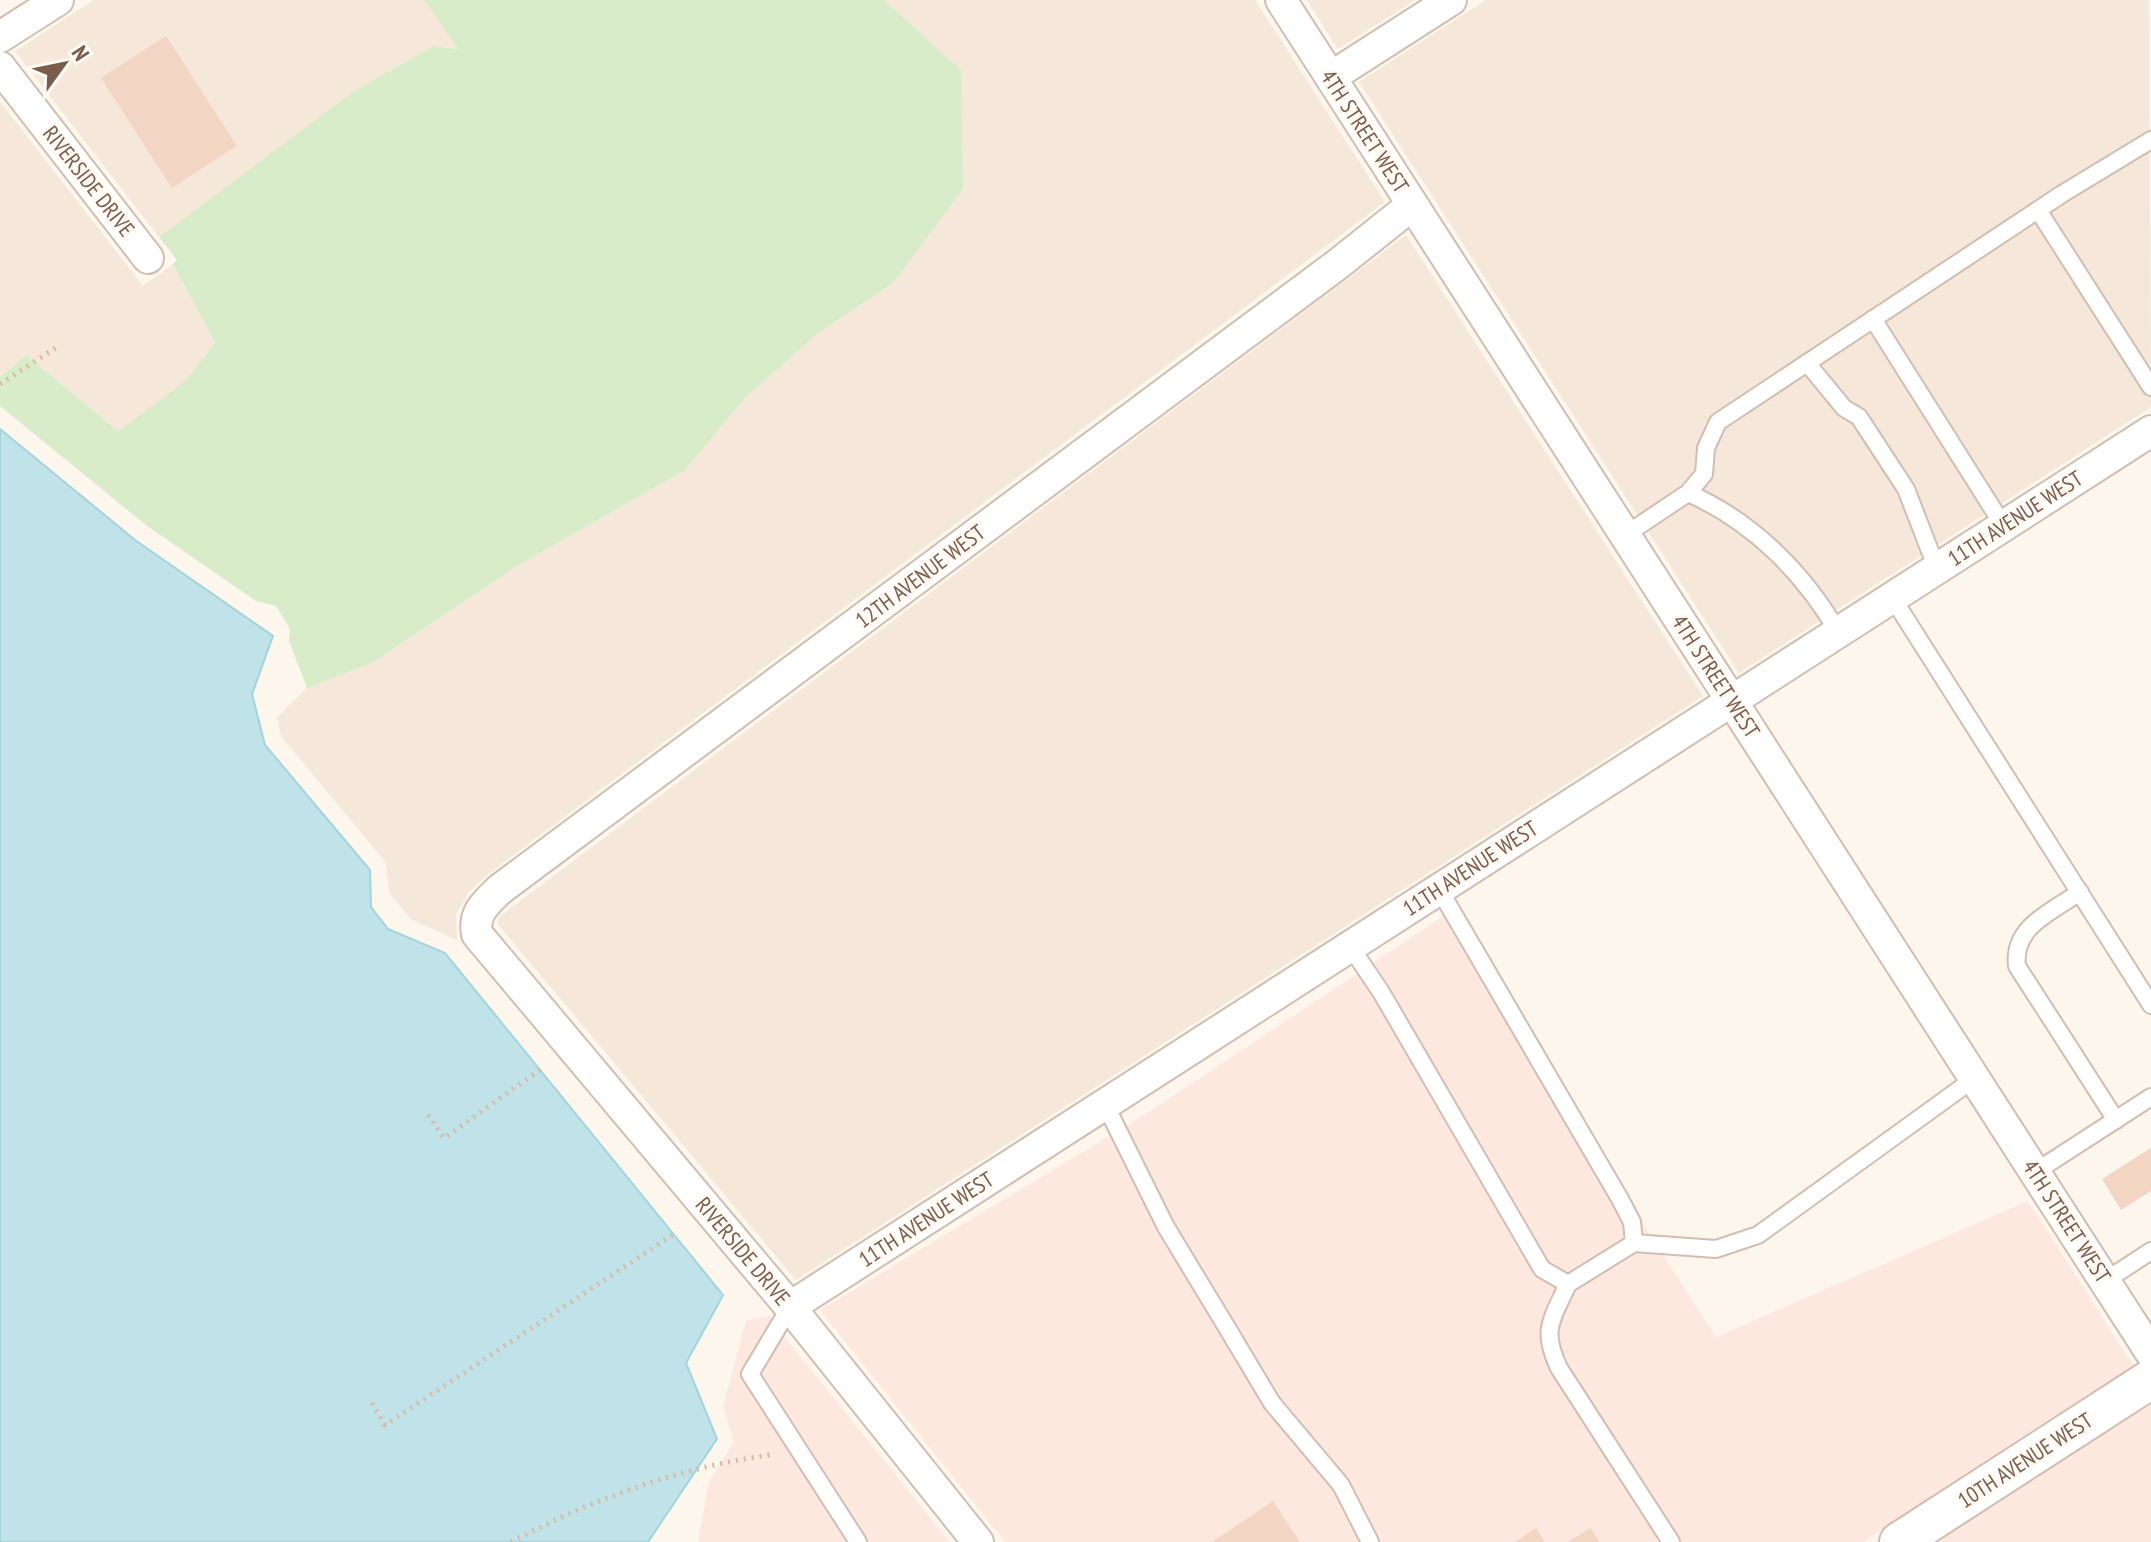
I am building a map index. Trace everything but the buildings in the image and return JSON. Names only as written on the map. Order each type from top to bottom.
[{"type":"street","points":[[0,37],[58,0]]},
{"type":"street","name":"4TH STREET WEST","points":[[1281,0],[2151,1353]]},
{"type":"street","points":[[1331,77],[1451,0]]},
{"type":"street","name":"RIVERSIDE DRIVE","points":[[0,67],[148,258]]},
{"type":"street","name":"12TH AVENUE WEST","points":[[502,964],[477,934],[475,922],[482,907],[499,890],[1338,264],[1412,205]]},
{"type":"street","name":"11TH AVENUE WEST","points":[[790,1307],[2151,431]]},
{"type":"street","name":"RIVERSIDE DRIVE","points":[[502,964],[790,1307],[978,1542]]},
{"type":"street","name":"10TH AVENUE WEST","points":[[1899,1542],[2151,1379]]},
{"type":"lane","points":[[1625,535],[1688,493],[1704,474],[1706,448],[1718,422],[2038,210],[2151,140]]},
{"type":"lane","points":[[2038,210],[2151,387]]},
{"type":"lane","points":[[1873,319],[2003,525]]},
{"type":"lane","points":[[1807,363],[1844,408],[1859,417],[1906,489],[1937,569]]},
{"type":"lane","points":[[1688,493],[1725,509],[1779,555],[1818,598],[1838,632]]},
{"type":"lane","points":[[1892,597],[2151,1005]]},
{"type":"lane","points":[[1439,889],[1626,1210],[1632,1222],[1634,1243]]},
{"type":"lane","points":[[2080,892],[2023,932],[2015,948],[2017,966],[2116,1120]]},
{"type":"lane","points":[[1350,946],[1542,1269],[1568,1284]]},
{"type":"lane","points":[[1671,1542],[1559,1368],[1547,1343],[1551,1320],[1568,1284],[1634,1243],[1716,1249],[1758,1235],[1975,1078]]},
{"type":"lane","points":[[2035,1172],[2151,1097]]},
{"type":"lane","points":[[1105,1104],[1166,1227],[1272,1403],[1341,1485],[1370,1542]]},
{"type":"lane","points":[[2105,1281],[2151,1251]]},
{"type":"lane","points":[[790,1307],[750,1374],[858,1542]]},
{"type":"path","points":[[0,384],[57,347]]},
{"type":"path","points":[[428,1115],[444,1138],[548,1064]]},
{"type":"path","points":[[372,1403],[385,1425],[677,1232]]},
{"type":"path","points":[[511,1542],[575,1509],[696,1470],[726,1461],[799,1451]]},
{"type":"shaded area","points":[[94,0],[424,0],[458,49],[433,46],[354,91],[159,237],[15,51]]},
{"type":"shaded area","points":[[884,0],[1255,0],[1385,202],[487,875],[468,893],[456,915],[457,940],[412,920],[389,893],[386,863],[281,736],[277,717],[307,688],[372,663],[517,566],[685,470],[745,398],[818,333],[893,283],[961,70]]},
{"type":"shaded area","points":[[1307,0],[1415,0],[1338,49]]},
{"type":"shaded area","points":[[1486,0],[2149,0],[2151,407],[1739,673],[1359,82]]},
{"type":"shaded area","points":[[0,102],[143,286],[173,264],[215,343],[184,382],[118,431],[26,355],[0,377]]},
{"type":"shaded area","points":[[1406,235],[1703,696],[796,1280],[497,923],[499,917]]},
{"type":"shaded area","points":[[1445,915],[1716,1337],[2028,1201],[2134,1367],[1863,1542],[1005,1542],[820,1310],[1146,1114]]},
{"type":"shaded area","points":[[769,1315],[950,1542],[698,1542],[709,1481],[734,1442],[723,1406],[746,1321]]},
{"type":"shaded area","points":[[2151,1402],[2151,1542],[1934,1542]]},
{"type":"green space","points":[[424,0],[884,0],[961,70],[963,189],[893,283],[818,333],[745,398],[685,470],[517,566],[372,663],[307,688],[289,641],[290,629],[276,606],[256,601],[147,526],[0,406],[0,377],[26,355],[118,431],[184,382],[215,343],[173,264],[177,260],[159,237],[354,91],[433,46],[458,49]]},
{"type":"water","points":[[0,429],[135,540],[273,636],[252,694],[265,745],[370,870],[371,907],[388,929],[445,953],[723,1295],[686,1363],[717,1439],[648,1542],[0,1542]]}]
